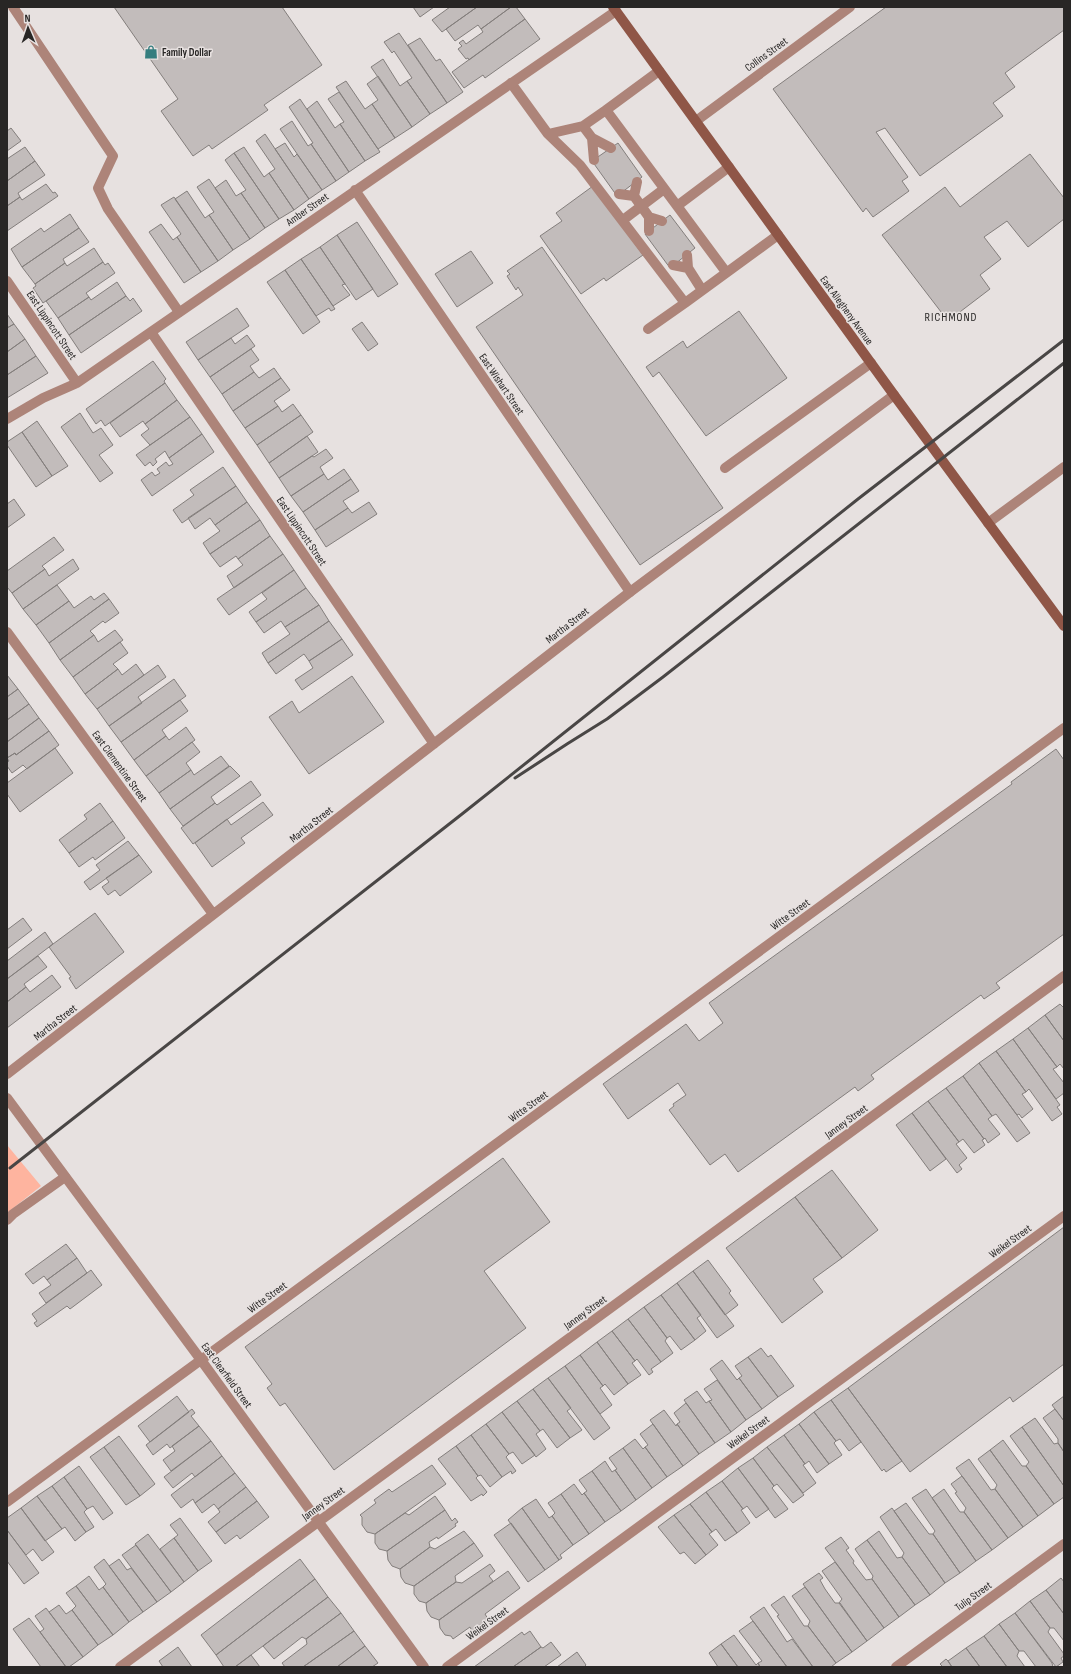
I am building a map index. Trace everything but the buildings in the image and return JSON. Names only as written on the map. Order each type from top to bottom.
[{"type":"main road","name":"East Allegheny Avenue","points":[[614,9],[1064,626]]},
{"type":"street","points":[[13,7],[113,156],[98,188],[108,208],[179,312]]},
{"type":"street","name":"Collins Street","points":[[696,121],[850,7]]},
{"type":"street","name":"Amber Street","points":[[7,420],[43,398],[77,383],[511,83],[614,9]]},
{"type":"street","points":[[548,134],[583,126],[659,71]]},
{"type":"street","points":[[511,83],[548,134],[580,165],[624,220],[685,303]]},
{"type":"street","points":[[606,110],[726,272]]},
{"type":"street","points":[[583,126],[592,138],[611,148]]},
{"type":"street","points":[[592,138],[594,160]]},
{"type":"street","points":[[677,206],[729,167]]},
{"type":"street","points":[[634,196],[637,182]]},
{"type":"street","points":[[624,220],[664,189]]},
{"type":"street","name":"East Wishart Street","points":[[355,190],[630,592]]},
{"type":"street","points":[[620,194],[634,196],[649,216],[662,221]]},
{"type":"street","points":[[649,216],[649,231]]},
{"type":"street","points":[[648,329],[778,234]]},
{"type":"street","points":[[687,255],[688,268],[702,290]]},
{"type":"street","points":[[673,265],[688,268]]},
{"type":"street","name":"East Lippincott Street","points":[[7,281],[77,383]]},
{"type":"street","name":"East Lippincott Street","points":[[151,332],[434,744]]},
{"type":"street","points":[[725,468],[871,363]]},
{"type":"street","name":"Martha Street","points":[[7,1074],[630,592],[894,394]]},
{"type":"street","points":[[988,523],[1064,467]]},
{"type":"street","name":"East Clementine Street","points":[[7,632],[214,914]]},
{"type":"street","name":"Witte Street","points":[[7,1502],[1064,728]]},
{"type":"street","name":"Janney Street","points":[[120,1667],[1064,976]]},
{"type":"street","name":"East Clearfield Street","points":[[7,1098],[319,1521],[424,1667]]},
{"type":"street","points":[[7,1220],[65,1177]]},
{"type":"street","name":"Weikel Street","points":[[447,1667],[1064,1216]]},
{"type":"street","name":"Tulip Street","points":[[896,1667],[1064,1544]]},
{"type":"shaded area","points":[[7,1145],[41,1186],[7,1213]]},
{"type":"railway","points":[[10,1168],[462,814],[858,499],[1064,340]]},
{"type":"railway","points":[[515,778],[607,719],[663,677],[1064,363]]},
{"type":"place","name":"Family Dollar","points":[[151,52]]},
{"type":"district","name":"RICHMOND","points":[[951,317]]}]
